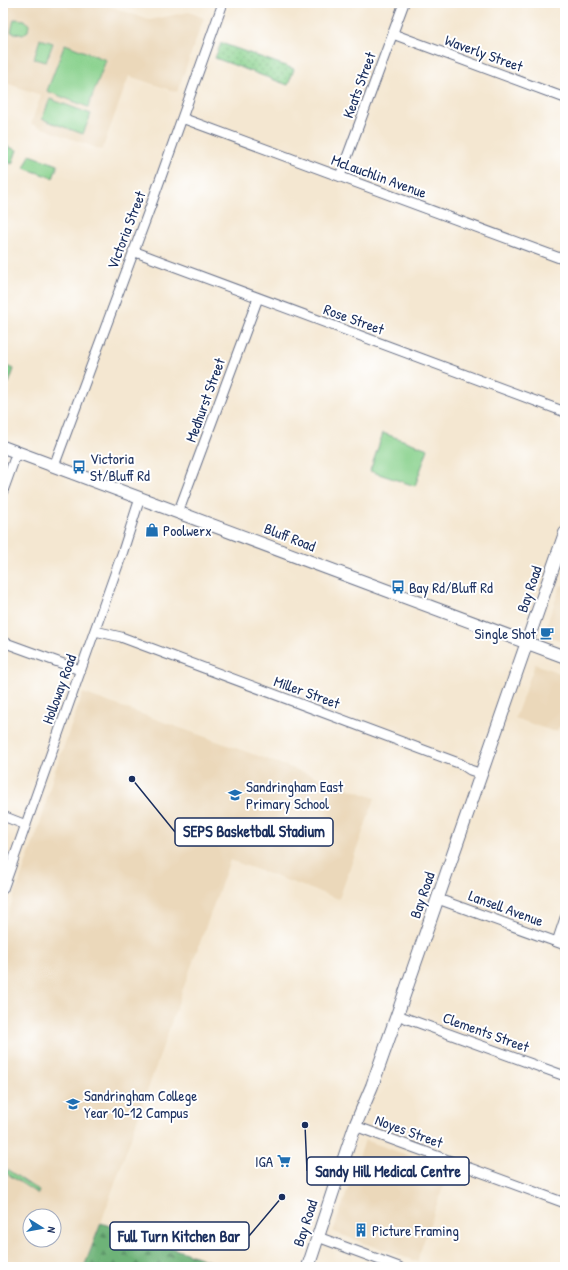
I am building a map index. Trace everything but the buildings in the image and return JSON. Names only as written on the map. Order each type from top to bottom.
[{"type":"main road","name":"Bluff Road","points":[[3,447],[565,657]]},
{"type":"main road","name":"Bay Road","points":[[308,1267],[337,1176],[355,1126],[372,1086],[565,533]]},
{"type":"street","name":"Victoria Street","points":[[54,466],[223,3]]},
{"type":"street","name":"Keats Street","points":[[340,176],[404,3]]},
{"type":"street","name":"Waverly Street","points":[[393,34],[565,98]]},
{"type":"street","name":"McLauchlin Avenue","points":[[182,118],[565,260]]},
{"type":"street","name":"Rose Street","points":[[133,251],[565,412]]},
{"type":"street","name":"Medhurst Street","points":[[178,513],[258,298]]},
{"type":"street","points":[[3,491],[17,452]]},
{"type":"street","name":"Holloway Road","points":[[3,889],[123,551],[140,498]]},
{"type":"street","name":"Miller Street","points":[[96,628],[461,764],[482,774]]},
{"type":"street","points":[[3,642],[80,670]]},
{"type":"street","points":[[3,816],[26,825]]},
{"type":"street","name":"Lansell Avenue","points":[[438,899],[561,943]]},
{"type":"street","points":[[561,943],[565,918]]},
{"type":"street","name":"Clements Street","points":[[397,1015],[565,1076]]},
{"type":"street","name":"Noyes Street","points":[[355,1126],[565,1203]]},
{"type":"street","points":[[318,1237],[399,1267]]},
{"type":"shaded area","points":[[3,3],[100,3],[149,20],[189,12],[204,18],[177,92],[129,76],[102,150],[31,124],[41,95],[3,82]]},
{"type":"shaded area","points":[[561,585],[565,586],[565,642],[545,635],[544,632]]},
{"type":"shaded area","points":[[535,664],[565,675],[565,729],[559,727],[557,731],[552,731],[515,718]]},
{"type":"shaded area","name":"Sandringham College Year 10-12 Campus","points":[[83,693],[375,798],[339,899],[230,860],[84,1267],[3,1267],[3,927],[41,821],[53,776]]},
{"type":"shaded area","points":[[365,1140],[449,1170],[419,1255],[418,1262],[333,1232]]},
{"type":"green space","points":[[14,19],[25,20],[29,25],[28,31],[23,35],[11,32]]},
{"type":"green space","points":[[40,39],[53,43],[46,62],[34,59]]},
{"type":"green space","points":[[221,43],[294,69],[288,85],[215,58]]},
{"type":"green space","points":[[65,44],[106,60],[88,107],[47,91]]},
{"type":"green space","points":[[50,99],[91,114],[83,134],[42,119]]},
{"type":"green space","points":[[3,145],[17,150],[12,164],[3,160]]},
{"type":"green space","points":[[30,155],[58,165],[53,178],[24,168]]},
{"type":"green space","points":[[3,365],[14,369],[9,383],[3,381]]},
{"type":"green space","points":[[383,433],[428,449],[415,486],[370,471]]},
{"type":"green space","points":[[8,1170],[39,1191],[38,1194],[6,1173]]},
{"type":"green space","points":[[101,1223],[226,1267],[84,1267]]},
{"type":"place","name":"Victoria St/Bluff Rd","points":[[79,467]]},
{"type":"place","name":"Poolwerx","points":[[152,530]]},
{"type":"place","name":"Bay Rd/Bluff Rd","points":[[398,587]]},
{"type":"place","name":"Single Shot","points":[[547,633]]},
{"type":"place","name":"SEPS Basketball Stadium","points":[[132,779]]},
{"type":"place","name":"Sandringham East Primary School","points":[[235,795]]},
{"type":"place","name":"Sandringham College Year 10-12 Campus","points":[[73,1104]]},
{"type":"place","name":"Sandy Hill Medical Centre","points":[[305,1125]]},
{"type":"place","name":"IGA","points":[[284,1161]]},
{"type":"place","name":"Full Turn Kitchen Bar","points":[[282,1197]]},
{"type":"place","name":"Picture Framing","points":[[361,1230]]}]
